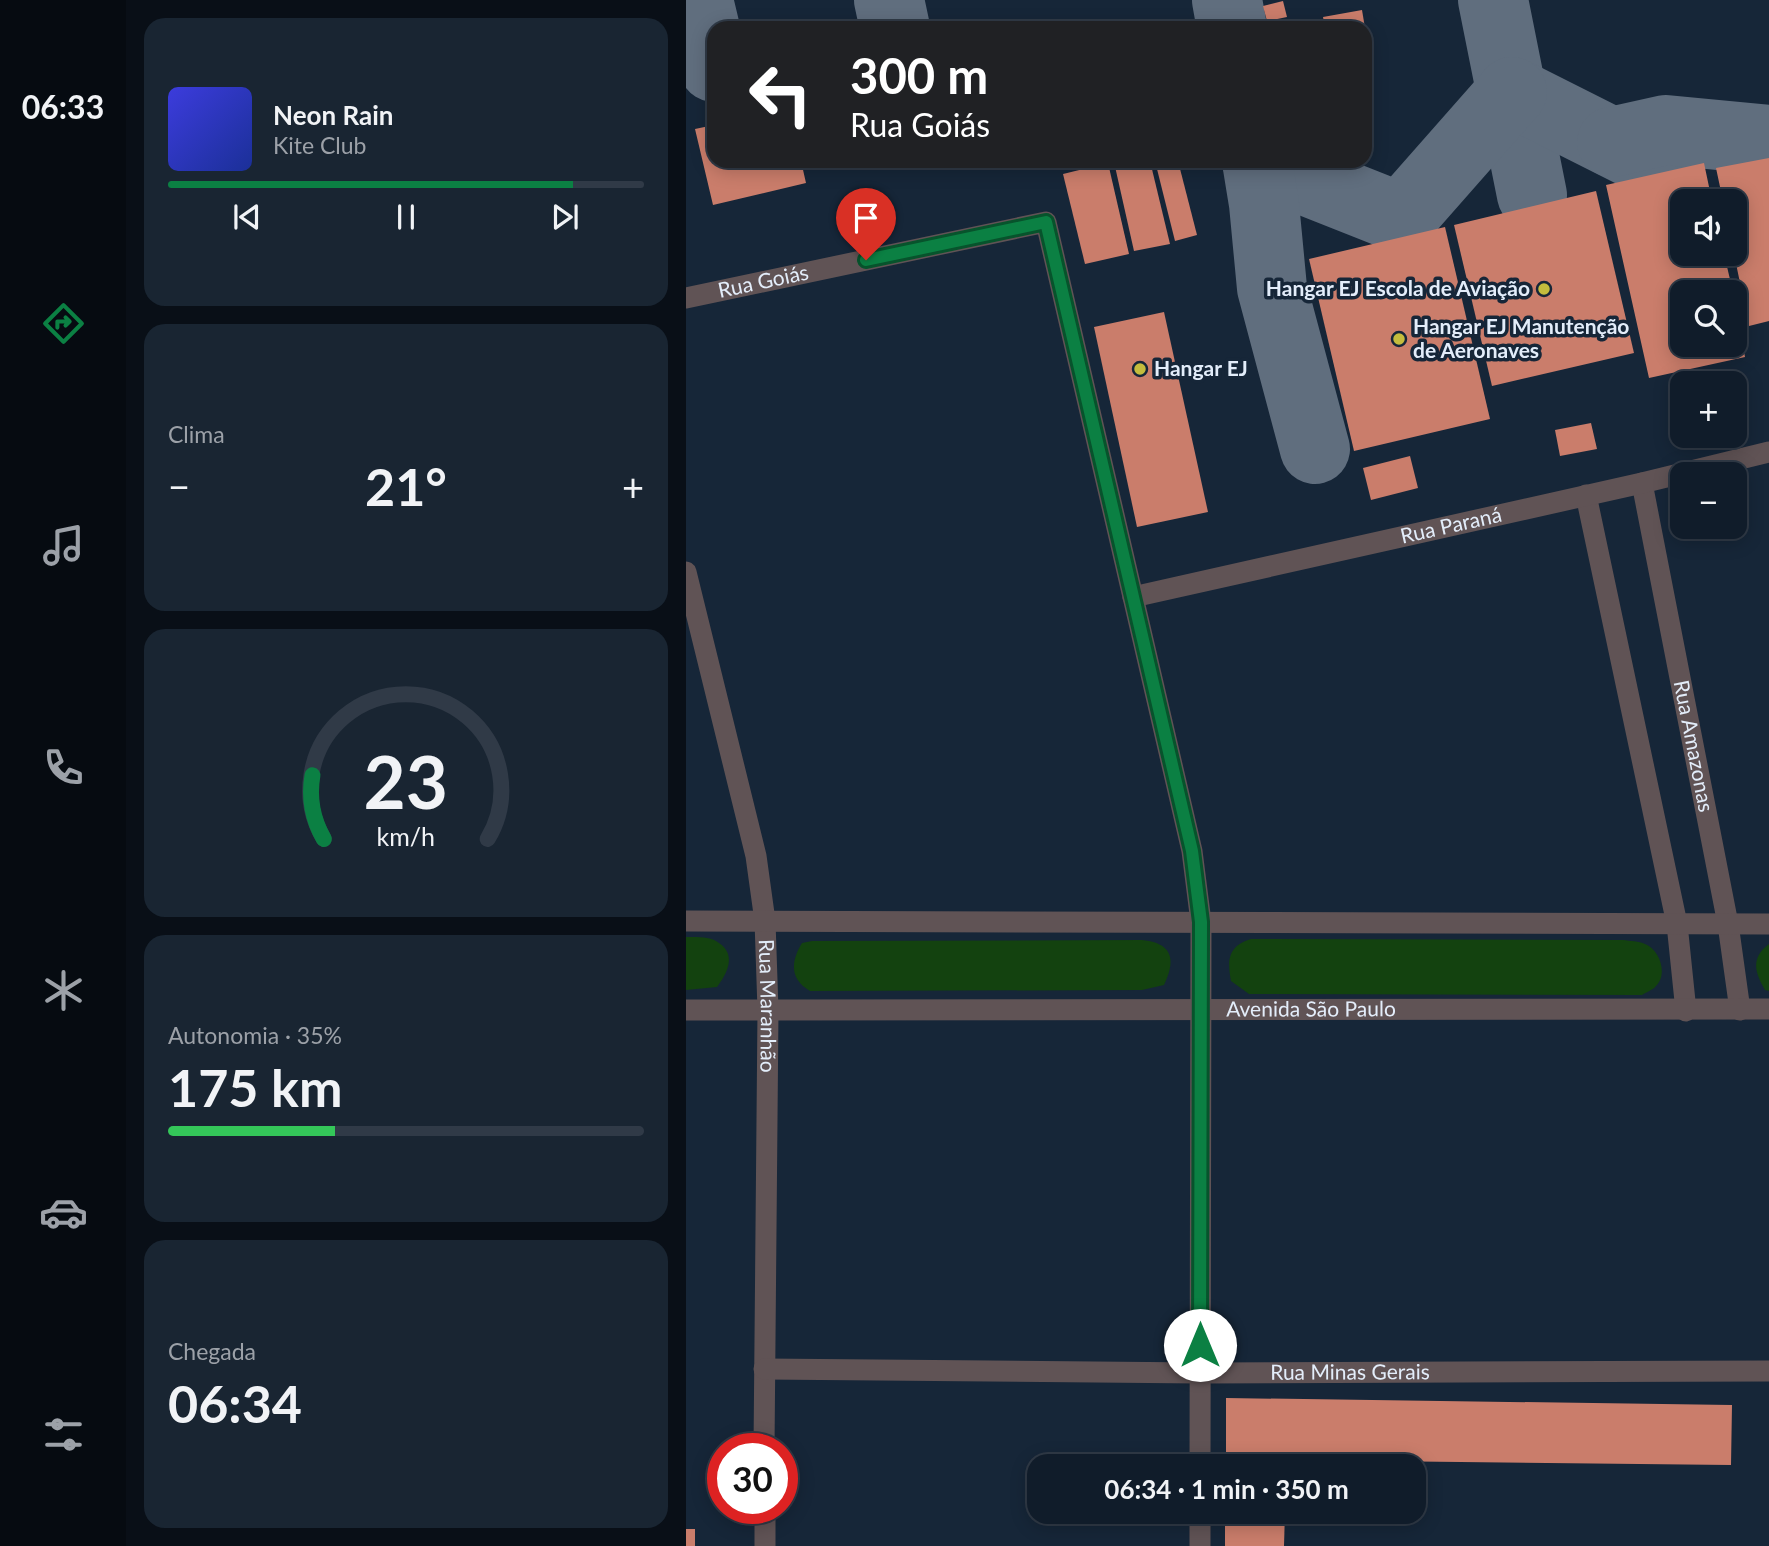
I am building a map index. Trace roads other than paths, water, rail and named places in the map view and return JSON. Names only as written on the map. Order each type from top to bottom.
[{"type":"street","name":"Rua Goiás","points":[[686,298],[1046,222],[1133,597]]},
{"type":"street","name":"Rua Paraná","points":[[1133,597],[1769,452]]},
{"type":"street","name":"Rua Amazonas","points":[[1642,483],[1728,924],[1740,1010]]},
{"type":"street","points":[[1586,495],[1677,923],[1686,1010]]},
{"type":"street","name":"Rua Maranhão","points":[[686,572],[756,856],[765,921],[768,1010],[764,1433]]},
{"type":"street","points":[[1133,597],[1192,851],[1201,922],[1200,1454]]},
{"type":"street","points":[[686,921],[1769,924]]},
{"type":"street","name":"Avenida São Paulo","points":[[686,1010],[1769,1009]]},
{"type":"street","name":"Rua Minas Gerais","points":[[764,1369],[1200,1373],[1769,1370]]},
{"type":"street","points":[[765,1524],[765,1546]]},
{"type":"street","points":[[1200,1524],[1200,1546]]},
{"type":"place","name":"Hangar EJ Escola de Aviação","points":[[1544,289]]},
{"type":"place","name":"Hangar EJ Manutenção de Aeronaves","points":[[1399,339]]},
{"type":"place","name":"Hangar EJ","points":[[1140,369]]}]
